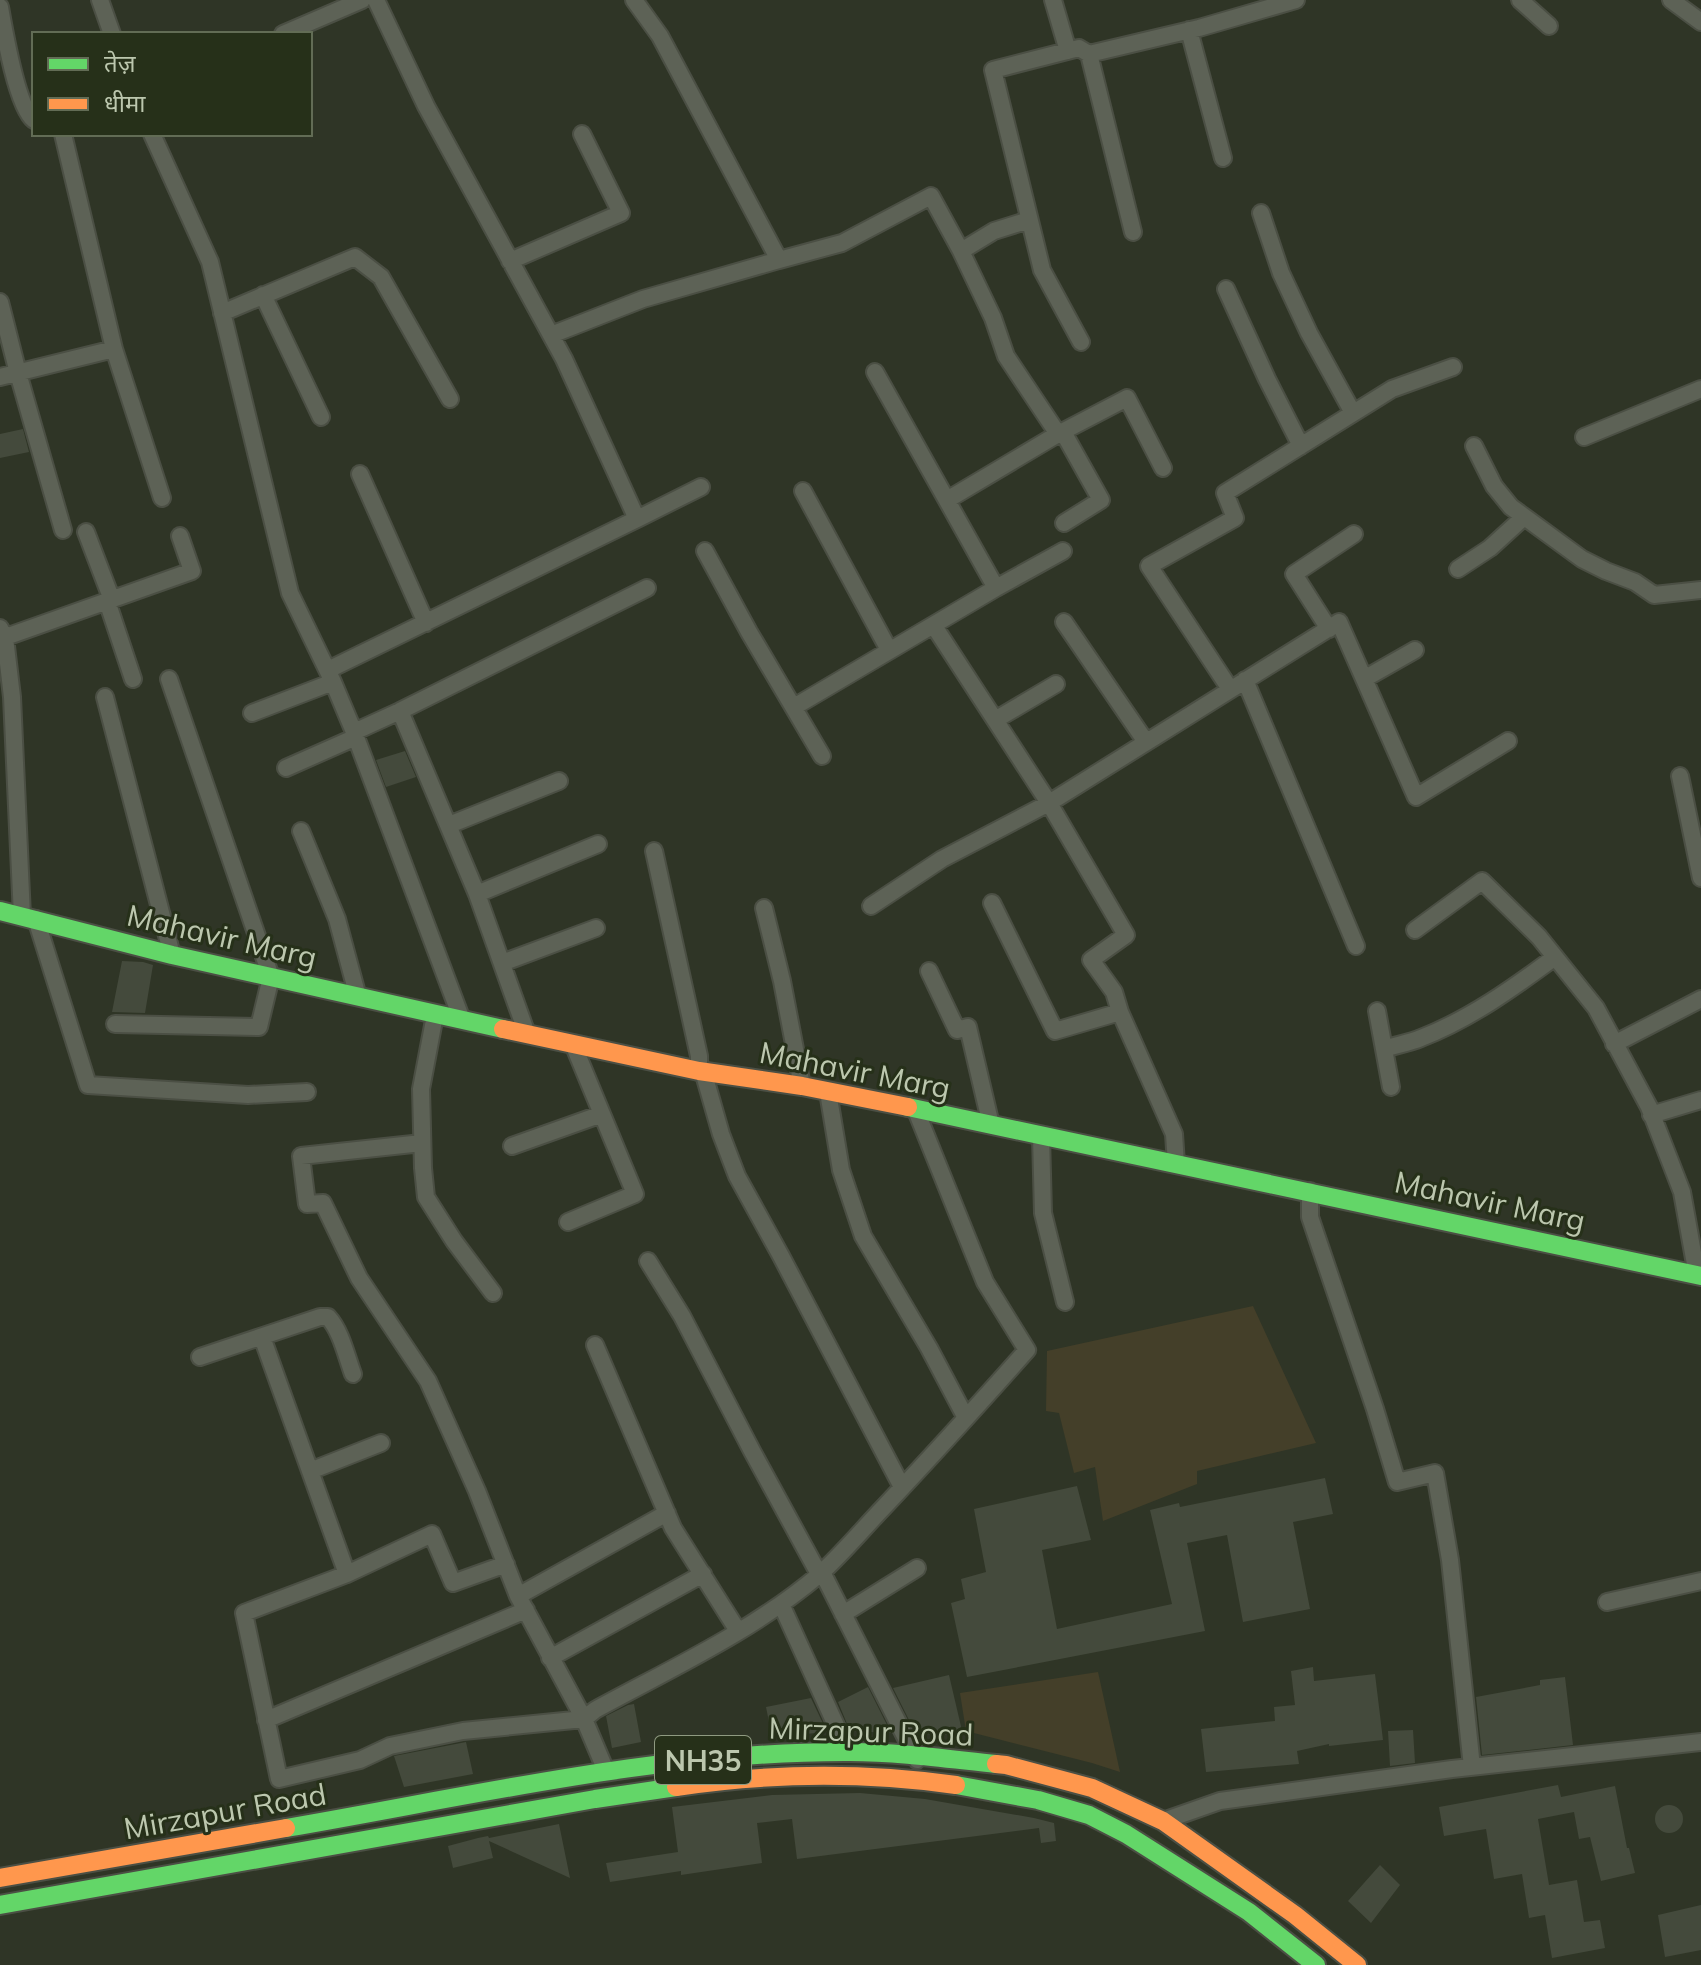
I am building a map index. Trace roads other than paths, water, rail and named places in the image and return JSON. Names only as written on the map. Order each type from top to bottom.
[{"type":"main road","name":"Mahavir Marg","points":[[0,911],[172,955],[435,1015],[701,1071],[802,1086],[915,1108],[1699,1275]]},
{"type":"main road","name":"Mirzapur Road","points":[[0,1878],[606,1771],[758,1755],[848,1752],[916,1756],[1006,1765],[1092,1788],[1163,1821],[1295,1915],[1357,1965]]},
{"type":"main road","name":"Mirzapur Road","points":[[0,1905],[687,1785],[771,1777],[861,1775],[927,1781],[1038,1800],[1089,1815],[1126,1834],[1249,1912],[1316,1965]]},
{"type":"street","points":[[100,0],[111,32]]},
{"type":"street","points":[[288,32],[362,0]]},
{"type":"street","points":[[376,0],[426,106],[564,359],[637,519]]},
{"type":"street","points":[[634,0],[660,36],[779,260]]},
{"type":"street","points":[[1053,0],[1068,51]]},
{"type":"street","points":[[1081,342],[1042,270],[993,70],[1079,48],[1089,54],[1296,0]]},
{"type":"street","points":[[1520,0],[1549,26]]},
{"type":"street","points":[[1671,0],[1701,22]]},
{"type":"street","points":[[0,7],[21,96],[27,114],[32,118]]},
{"type":"street","points":[[1189,30],[1223,158]]},
{"type":"street","points":[[1089,54],[1133,232]]},
{"type":"street","points":[[510,261],[621,213],[582,134]]},
{"type":"street","points":[[63,136],[114,349],[162,498]]},
{"type":"street","points":[[153,136],[210,262],[290,593],[355,734],[462,1020]]},
{"type":"street","points":[[551,335],[643,299],[842,243],[931,196],[993,318],[1006,356],[1061,433],[1101,500],[1064,523]]},
{"type":"street","points":[[1261,213],[1281,273],[1309,333],[1353,413]]},
{"type":"street","points":[[961,251],[994,231],[1029,220]]},
{"type":"street","points":[[222,313],[355,257],[381,277],[450,399]]},
{"type":"street","points":[[1226,289],[1301,446]]},
{"type":"street","points":[[263,295],[321,417]]},
{"type":"street","points":[[0,302],[63,530]]},
{"type":"street","points":[[0,377],[114,349]]},
{"type":"street","points":[[1230,689],[1149,566],[1235,518],[1225,493],[1392,389],[1453,367]]},
{"type":"street","points":[[875,372],[996,588]]},
{"type":"street","points":[[1584,437],[1701,389]]},
{"type":"street","points":[[947,500],[1127,398],[1163,468]]},
{"type":"street","points":[[1474,446],[1494,486],[1511,507],[1582,559],[1635,582],[1654,595],[1701,590]]},
{"type":"street","points":[[360,474],[426,623]]},
{"type":"street","points":[[252,713],[701,487]]},
{"type":"street","points":[[803,491],[889,650]]},
{"type":"street","points":[[1458,569],[1490,548],[1524,517]]},
{"type":"street","points":[[86,532],[133,679]]},
{"type":"street","points":[[1329,629],[1294,574],[1354,534]]},
{"type":"street","points":[[180,536],[192,571],[2,635],[12,697],[29,918],[88,1085],[248,1095],[307,1092]]},
{"type":"street","points":[[705,551],[822,756]]},
{"type":"street","points":[[794,707],[1063,551]]},
{"type":"street","points":[[286,768],[647,588]]},
{"type":"street","points":[[1064,622],[1146,742]]},
{"type":"street","points":[[871,906],[942,859],[1049,803],[1339,622],[1416,797],[1508,741]]},
{"type":"street","points":[[934,626],[1049,803],[1126,935],[1091,960],[1114,992],[1174,1134],[1176,1164]]},
{"type":"street","points":[[1364,679],[1415,650]]},
{"type":"street","points":[[115,1024],[259,1027],[271,977],[169,679]]},
{"type":"street","points":[[1245,680],[1356,946]]},
{"type":"street","points":[[995,720],[1056,684]]},
{"type":"street","points":[[105,697],[172,955]]},
{"type":"street","points":[[400,711],[477,894],[527,1034]]},
{"type":"street","points":[[1680,776],[1701,878]]},
{"type":"street","points":[[449,825],[559,781]]},
{"type":"street","points":[[301,831],[337,919],[358,997]]},
{"type":"street","points":[[477,894],[598,844]]},
{"type":"street","points":[[654,851],[701,1071],[737,1176],[902,1487]]},
{"type":"street","points":[[1415,930],[1482,881],[1539,937],[1596,1008],[1649,1107],[1682,1192],[1699,1275]]},
{"type":"street","points":[[992,903],[1055,1031],[1120,1012]]},
{"type":"street","points":[[764,908],[802,1086]]},
{"type":"street","points":[[502,963],[596,928]]},
{"type":"street","points":[[1384,1049],[1419,1039],[1464,1019],[1555,957]]},
{"type":"street","points":[[929,971],[957,1030],[968,1027],[991,1125]]},
{"type":"street","points":[[1614,1044],[1701,999]]},
{"type":"street","points":[[1377,1011],[1391,1087]]},
{"type":"street","points":[[435,1015],[421,1089],[426,1197],[493,1293]]},
{"type":"street","points":[[568,1222],[635,1194],[573,1044]]},
{"type":"street","points":[[828,1092],[841,1170],[863,1236],[966,1418]]},
{"type":"street","points":[[1651,1115],[1701,1100]]},
{"type":"street","points":[[506,1564],[453,1583],[432,1534],[347,1574],[244,1613],[279,1779],[360,1760],[390,1746],[463,1731],[584,1719],[595,1710],[693,1659],[781,1604],[821,1573],[1027,1350],[985,1282],[915,1108]]},
{"type":"street","points":[[512,1146],[602,1114]]},
{"type":"street","points":[[1041,1136],[1043,1213],[1065,1302]]},
{"type":"street","points":[[422,1143],[301,1156],[307,1204],[323,1203],[359,1278],[428,1381],[522,1603],[584,1719],[606,1771]]},
{"type":"street","points":[[1310,1191],[1310,1217],[1397,1482],[1435,1473],[1450,1560],[1472,1767]]},
{"type":"street","points":[[648,1261],[682,1316],[752,1451],[843,1614],[927,1781]]},
{"type":"street","points":[[200,1357],[328,1317],[338,1333],[353,1374]]},
{"type":"street","points":[[262,1337],[347,1574]]},
{"type":"street","points":[[595,1345],[673,1528],[738,1631]]},
{"type":"street","points":[[310,1471],[381,1443]]},
{"type":"street","points":[[266,1720],[522,1603],[667,1513]]},
{"type":"street","points":[[843,1614],[917,1568]]},
{"type":"street","points":[[550,1658],[703,1574]]},
{"type":"street","points":[[1607,1602],[1701,1581]]},
{"type":"street","points":[[781,1604],[848,1752]]},
{"type":"street","points":[[1163,1821],[1220,1801],[1472,1767],[1701,1742]]}]
